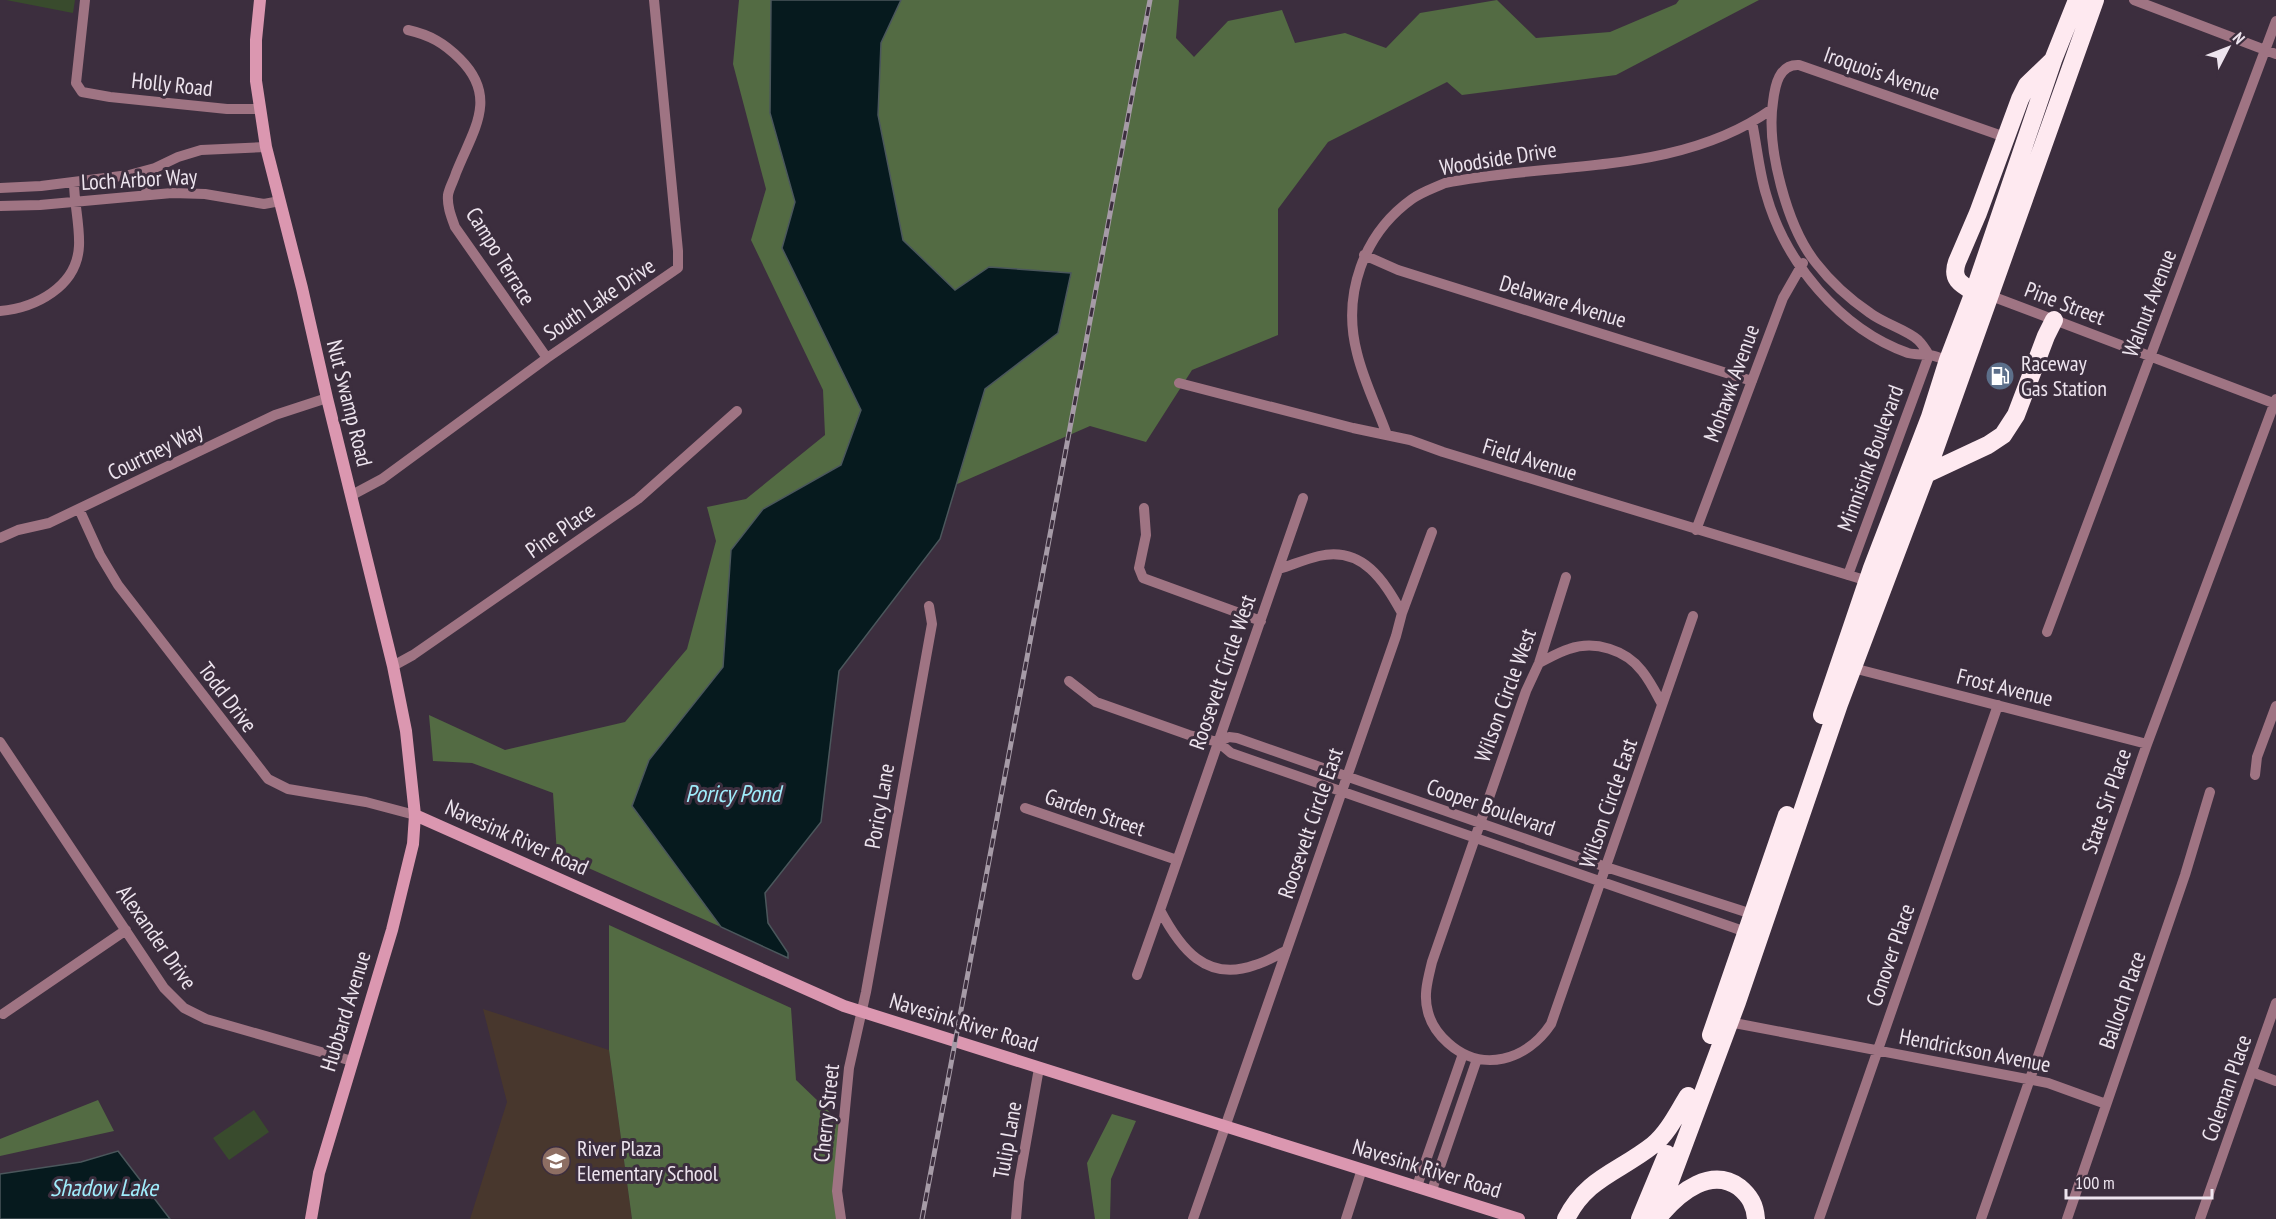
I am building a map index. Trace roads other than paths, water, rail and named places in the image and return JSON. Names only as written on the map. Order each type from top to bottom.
[{"type":"highway","points":[[1657,1219],[1729,1022],[1839,704],[1926,474],[2054,60],[2077,0]]},
{"type":"highway","points":[[1640,1219],[1688,1096],[1868,581],[1930,417],[1948,360],[1982,293],[2095,0]]},
{"type":"highway","points":[[1982,293],[1963,285],[1957,279],[1954,270],[1978,213],[2020,99],[2027,86],[2054,60]]},
{"type":"highway","points":[[1926,474],[1988,445],[2003,435],[2016,415],[2054,320]]},
{"type":"highway","points":[[1566,1219],[1582,1193],[1660,1138],[1688,1096]]},
{"type":"highway","points":[[1657,1219],[1678,1196],[1694,1185],[1704,1181],[1721,1180],[1734,1184],[1746,1192],[1751,1199],[1756,1219]]},
{"type":"main road","name":"Nut Swamp Road","points":[[260,0],[255,51],[259,109],[264,126],[266,147],[393,666],[406,731],[415,815]]},
{"type":"main road","name":"Navesink River Road","points":[[415,815],[813,993],[861,1011],[1432,1190],[1487,1214],[1519,1219]]},
{"type":"main road","name":"Hubbard Avenue","points":[[311,1219],[319,1173],[400,899],[412,844],[415,815]]},
{"type":"street","name":"Holly Road","points":[[85,0],[76,83],[82,92],[227,109],[259,109]]},
{"type":"street","name":"South Lake Drive","points":[[352,495],[382,479],[547,358],[678,268],[654,0]]},
{"type":"street","points":[[2134,0],[2271,52]]},
{"type":"street","name":"Walnut Avenue","points":[[2047,632],[2150,356],[2271,52],[2276,21]]},
{"type":"street","name":"Campo Terrace","points":[[408,30],[424,33],[443,44],[466,65],[479,85],[481,110],[449,192],[450,214],[455,226],[547,358]]},
{"type":"street","name":"Iroquois Avenue","points":[[1772,109],[1775,87],[1782,72],[1799,65],[1822,71],[2006,137]]},
{"type":"street","points":[[1772,109],[1772,142],[1778,175],[1787,206],[1815,262],[1869,313],[1918,339],[1929,355]]},
{"type":"street","name":"Woodside Drive","points":[[1387,435],[1365,381],[1353,328],[1354,291],[1364,255],[1386,222],[1397,211],[1421,193],[1445,183],[1671,152],[1724,137],[1772,109]]},
{"type":"street","points":[[1752,122],[1767,196],[1776,222],[1800,265],[1827,299],[1864,329],[1910,354],[1929,355],[1948,360]]},
{"type":"street","name":"Loch Arbor Way","points":[[0,188],[74,182],[144,172],[201,150],[266,147]]},
{"type":"street","points":[[144,172],[147,195]]},
{"type":"street","points":[[0,311],[24,307],[40,301],[57,288],[70,272],[79,248],[74,182]]},
{"type":"street","name":"Loch Arbor Way","points":[[0,206],[147,195],[205,194],[264,204],[280,201]]},
{"type":"street","name":"Delaware Avenue","points":[[1364,255],[1398,270],[1752,381]]},
{"type":"street","name":"Mohawk Avenue","points":[[1696,530],[1783,298],[1800,265],[1812,256]]},
{"type":"street","name":"Pine Street","points":[[1982,293],[2275,402]]},
{"type":"street","name":"Minnisink Boulevard","points":[[1848,575],[1929,355]]},
{"type":"street","name":"Field Avenue","points":[[1179,383],[1353,428],[1410,440],[1696,530],[1868,581]]},
{"type":"street","name":"Courtney Way","points":[[0,538],[18,530],[49,523],[275,415],[327,398]]},
{"type":"street","name":"State Sir Place","points":[[1981,1219],[2147,744],[2275,402]]},
{"type":"street","name":"Pine Place","points":[[393,666],[413,655],[638,499],[737,411]]},
{"type":"street","name":"Roosevelt Circle West","points":[[1160,910],[1303,498]]},
{"type":"street","points":[[1144,508],[1146,535],[1139,568],[1143,578],[1261,621]]},
{"type":"street","name":"Todd Drive","points":[[79,509],[100,555],[118,585],[267,779],[288,789],[366,802],[415,815]]},
{"type":"street","name":"Roosevelt Circle East","points":[[1193,1219],[1432,532]]},
{"type":"street","points":[[1279,569],[1325,555],[1353,559],[1375,572],[1385,583],[1402,613]]},
{"type":"street","name":"Wilson Circle West","points":[[1463,1054],[1439,1034],[1428,1014],[1426,987],[1432,962],[1526,692],[1539,663],[1566,577]]},
{"type":"street","name":"Poricy Lane","points":[[861,1011],[932,624],[929,606]]},
{"type":"street","name":"Wilson Circle East","points":[[1477,1059],[1493,1060],[1516,1056],[1527,1050],[1551,1024],[1694,616]]},
{"type":"street","points":[[1539,663],[1578,646],[1600,646],[1611,649],[1636,664],[1662,704]]},
{"type":"street","name":"Frost Avenue","points":[[1853,668],[2147,744]]},
{"type":"street","name":"Cooper Boulevard","points":[[1069,681],[1096,702],[1189,735],[1218,741],[1233,737],[1606,867],[1752,914]]},
{"type":"street","name":"Conover Place","points":[[1819,1219],[1998,705]]},
{"type":"street","points":[[2255,775],[2257,757],[2276,706]]},
{"type":"street","name":"Cooper Boulevard","points":[[1218,741],[1232,753],[1746,932]]},
{"type":"street","name":"Alexander Drive","points":[[0,742],[164,988],[184,1008],[206,1019],[233,1028],[352,1061]]},
{"type":"street","name":"Balloch Place","points":[[2067,1219],[2186,875],[2210,792]]},
{"type":"street","name":"Garden Street","points":[[1025,808],[1177,860]]},
{"type":"street","points":[[1160,910],[1174,937],[1185,950],[1198,960],[1213,967],[1244,969],[1286,951]]},
{"type":"street","points":[[1137,975],[1160,910]]},
{"type":"street","points":[[1,1018],[126,930]]},
{"type":"street","name":"Coleman Place","points":[[2201,1219],[2276,1003]]},
{"type":"street","name":"Cherry Street","points":[[841,1219],[837,1191],[849,1068],[861,1011]]},
{"type":"street","name":"Hendrickson Avenue","points":[[1729,1022],[2030,1079],[2048,1083],[2106,1104]]},
{"type":"street","points":[[1417,1186],[1463,1054],[1477,1059],[1432,1190]]},
{"type":"street","name":"Tulip Lane","points":[[1016,1219],[1019,1182],[1039,1068]]},
{"type":"street","points":[[2252,1071],[2276,1082]]},
{"type":"street","points":[[1346,1219],[1362,1169]]},
{"type":"water","name":"Poricy Pond","points":[[771,0],[901,0],[881,43],[878,115],[903,240],[955,290],[989,267],[1071,273],[1058,333],[985,389],[940,539],[839,671],[821,822],[765,893],[768,923],[788,953],[788,958],[721,927],[632,806],[649,760],[723,667],[731,550],[763,509],[841,465],[861,410],[782,248],[795,202],[770,113]]},
{"type":"water","name":"Shadow Lake","points":[[118,1151],[170,1219],[0,1219],[0,1174],[81,1162]]},
{"type":"railway","points":[[922,1219],[1150,0]]},
{"type":"place","name":"Raceway Gas Station","points":[[2000,376]]},
{"type":"place","name":"River Plaza Elementary School","points":[[556,1161]]}]
